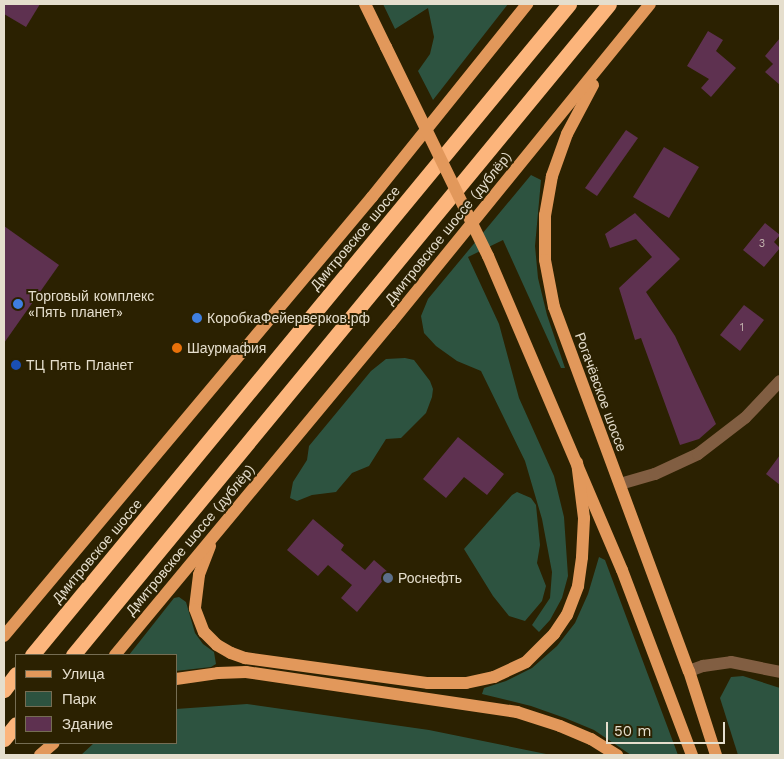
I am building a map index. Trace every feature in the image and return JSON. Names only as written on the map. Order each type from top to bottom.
[{"type":"highway","name":"Дмитровское шоссе","points":[[33,654],[569,4]]},
{"type":"highway","points":[[74,654],[610,4]]},
{"type":"highway","points":[[4,690],[15,675]]},
{"type":"highway","points":[[4,739],[15,725]]},
{"type":"main road","points":[[365,4],[488,256],[622,570],[692,755]]},
{"type":"main road","points":[[4,636],[372,197],[527,4]]},
{"type":"main road","name":"Дмитровское шоссе (дублёр)","points":[[116,654],[650,4]]},
{"type":"main road","name":"Рогачёвское шоссе","points":[[620,42],[588,94],[567,134],[552,176],[545,215],[545,260],[554,307],[689,671],[716,755]]},
{"type":"main road","points":[[222,525],[206,554],[195,592],[195,609],[204,632],[217,645],[245,658],[428,683],[476,681],[494,677],[526,662],[554,634],[567,615],[578,586],[582,557],[584,518],[576,462]]},
{"type":"main road","points":[[178,679],[218,673],[246,672],[517,712],[592,739],[617,755]]},
{"type":"main road","points":[[33,755],[42,744]]},
{"type":"main road","points":[[40,755],[53,744]]},
{"type":"street","points":[[620,484],[655,474],[698,454],[745,418],[780,380]]},
{"type":"street","points":[[689,671],[731,662],[780,672]]},
{"type":"green space","points":[[383,4],[508,4],[433,100],[418,71],[430,54],[434,37],[428,8],[395,29]]},
{"type":"green space","points":[[531,175],[541,180],[535,246],[538,278],[547,315],[565,368],[561,368],[503,240],[468,257],[499,324],[519,398],[554,476],[564,517],[568,576],[562,598],[550,620],[539,632],[532,625],[550,598],[552,572],[542,519],[525,461],[481,371],[457,361],[436,346],[424,333],[421,316],[428,299]]},
{"type":"green space","points":[[405,358],[414,360],[430,381],[433,389],[432,397],[426,413],[401,438],[386,439],[369,466],[352,473],[336,492],[312,495],[297,501],[290,498],[293,482],[307,460],[309,446],[371,371],[386,359]]},
{"type":"green space","points":[[517,492],[531,498],[536,505],[540,545],[537,563],[546,586],[542,601],[525,621],[509,616],[493,596],[464,549],[512,495]]},
{"type":"green space","points":[[599,557],[605,560],[678,755],[631,755],[594,730],[565,718],[531,706],[482,694],[484,688],[506,681],[532,668],[557,646],[575,623],[588,594]]},
{"type":"green space","points":[[179,597],[186,602],[195,633],[203,644],[214,652],[216,664],[211,667],[178,671],[178,654],[130,654],[174,598]]},
{"type":"green space","points":[[743,676],[780,688],[780,755],[738,755],[720,698],[731,677]]},
{"type":"green space","points":[[247,704],[429,730],[551,755],[81,755],[93,744],[178,744],[178,709]]},
{"type":"building","points":[[4,4],[40,4],[26,27],[4,14]]},
{"type":"building","points":[[708,31],[723,40],[716,51],[736,68],[711,97],[701,88],[709,79],[687,66]]},
{"type":"building","points":[[780,38],[780,85],[765,72],[773,64],[765,56]]},
{"type":"building","points":[[626,130],[638,138],[597,196],[585,188]]},
{"type":"building","points":[[664,147],[699,167],[669,218],[633,197]]},
{"type":"building","points":[[635,213],[680,259],[646,292],[675,336],[716,424],[699,439],[680,445],[641,338],[635,340],[619,288],[652,257],[636,239],[610,248],[605,234]]},
{"type":"building","points":[[765,223],[780,235],[774,242],[780,248],[764,267],[743,250]]},
{"type":"building","name":"Торговый комплекс «Пять планет»","points":[[4,226],[59,265],[4,343]]},
{"type":"building","points":[[744,305],[764,320],[740,351],[720,335]]},
{"type":"building","points":[[458,437],[504,474],[487,495],[464,477],[446,498],[423,479]]},
{"type":"building","points":[[780,455],[780,485],[766,474]]},
{"type":"building","points":[[313,519],[344,545],[341,550],[365,570],[374,560],[389,573],[357,612],[341,598],[352,585],[328,565],[318,576],[287,550]]},
{"type":"place","name":"Торговый комплекс «Пять планет»","points":[[18,304]]},
{"type":"place","name":"КоробкаФейерверков.рф","points":[[197,318]]},
{"type":"place","name":"Шаурмафия","points":[[177,348]]},
{"type":"place","name":"ТЦ Пять Планет","points":[[16,365]]},
{"type":"place","name":"Роснефть","points":[[388,578]]}]
